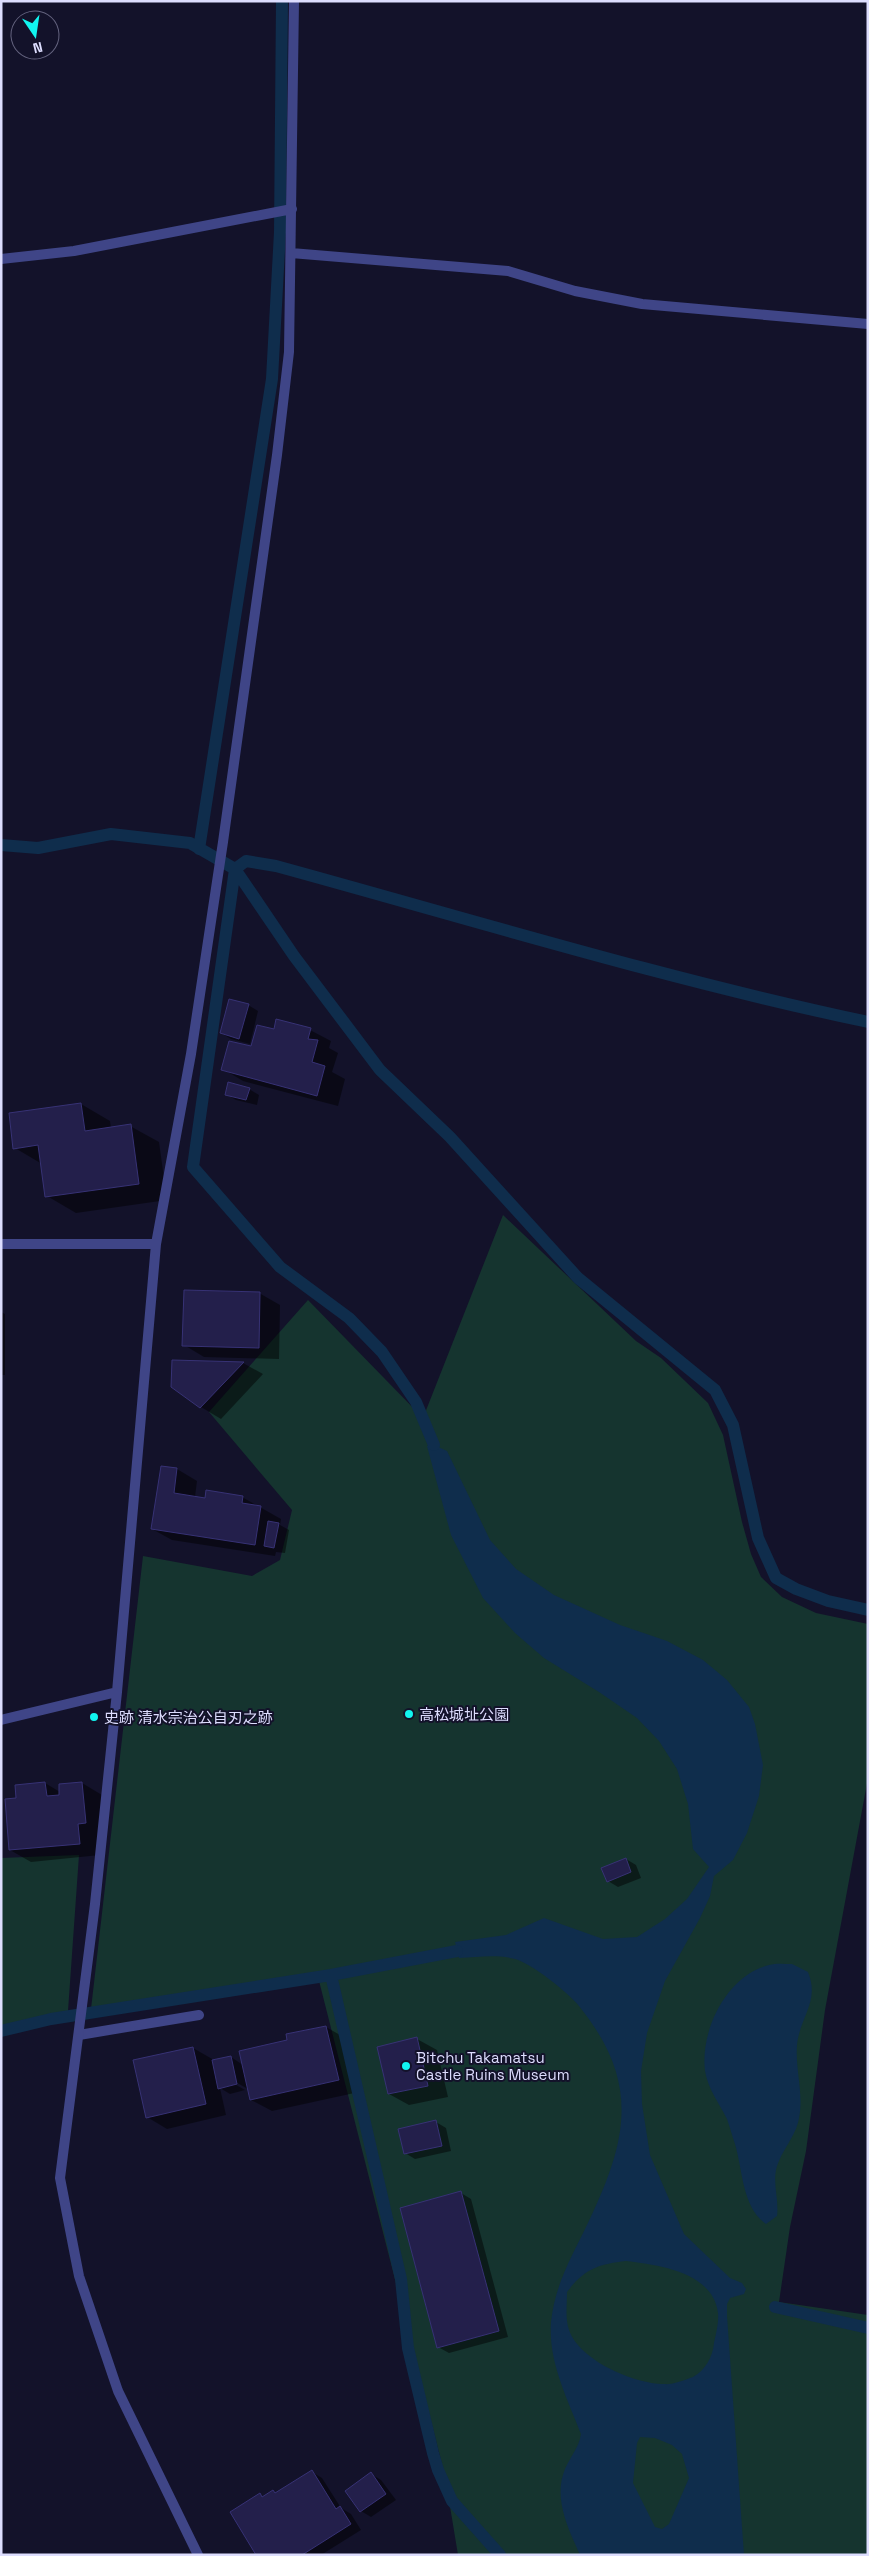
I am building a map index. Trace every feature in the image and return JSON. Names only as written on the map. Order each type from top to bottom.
[{"type":"street","points":[[198,2555],[118,2391],[79,2276],[60,2178],[79,2035],[117,1692],[156,1244],[191,1054],[216,878],[223,842],[289,352],[291,253],[284,210],[294,1]]},
{"type":"street","points":[[1,259],[74,251],[284,210]]},
{"type":"street","points":[[291,253],[508,271],[575,291],[642,304],[868,324]]},
{"type":"street","points":[[1,1244],[156,1244]]},
{"type":"street","points":[[1,1720],[117,1692]]},
{"type":"street","points":[[79,2035],[200,2015]]},
{"type":"green space","name":"高松城址公園","points":[[503,1215],[636,1341],[661,1358],[708,1403],[723,1435],[742,1522],[751,1554],[761,1577],[782,1597],[816,1613],[868,1624],[868,1778],[825,2010],[806,2151],[790,2227],[779,2302],[868,2315],[868,2555],[458,2555],[445,2476],[317,1973],[91,2009],[143,1556],[252,1576],[280,1560],[292,1510],[209,1412],[308,1300],[423,1418]]},
{"type":"green space","points":[[79,1855],[68,2011],[1,2027],[1,1858]]},
{"type":"water","points":[[434,1445],[447,1451],[490,1540],[516,1569],[554,1595],[620,1625],[667,1641],[703,1660],[727,1680],[749,1707],[755,1724],[763,1765],[759,1796],[747,1833],[733,1860],[714,1876],[710,1896],[700,1918],[665,1981],[647,2033],[641,2071],[642,2104],[650,2155],[684,2234],[730,2278],[742,2283],[746,2289],[744,2294],[730,2298],[727,2304],[744,2555],[580,2555],[567,2524],[561,2502],[562,2480],[581,2434],[555,2365],[552,2351],[551,2322],[556,2296],[564,2272],[600,2196],[611,2168],[622,2114],[620,2088],[612,2061],[599,2034],[579,2006],[567,1994],[540,1972],[515,1959],[494,1956],[459,1958],[455,1942],[506,1935],[544,1918],[603,1939],[637,1937],[665,1919],[687,1899],[709,1867],[693,1849],[688,1804],[677,1769],[659,1741],[637,1718],[544,1658],[515,1633],[483,1598],[451,1535],[427,1446]],"holes":[[[626,2261],[654,2265],[682,2273],[706,2288],[714,2299],[718,2320],[712,2353],[705,2367],[693,2377],[667,2384],[638,2380],[623,2375],[596,2360],[575,2341],[567,2321],[567,2292],[573,2284],[593,2269]],[[640,2437],[655,2438],[672,2445],[682,2454],[689,2478],[669,2524],[662,2529],[655,2527],[633,2483],[637,2443]]]},
{"type":"water","points":[[792,1964],[808,1972],[812,1992],[797,2045],[800,2091],[799,2118],[795,2131],[781,2156],[776,2170],[777,2216],[766,2224],[752,2208],[744,2188],[735,2144],[727,2119],[706,2078],[705,2055],[712,2022],[719,2006],[729,1992],[754,1971],[769,1965]]},
{"type":"building","points":[[229,999],[249,1004],[239,1039],[220,1033]]},
{"type":"building","points":[[276,1019],[311,1028],[308,1039],[318,1040],[312,1062],[325,1066],[317,1096],[221,1070],[229,1041],[251,1046],[257,1025],[274,1029]]},
{"type":"building","points":[[228,1082],[250,1088],[246,1100],[225,1095]]},
{"type":"building","points":[[81,1103],[85,1131],[131,1124],[139,1184],[45,1197],[38,1145],[13,1149],[9,1113]]},
{"type":"building","points":[[184,1290],[260,1292],[259,1348],[182,1346]]},
{"type":"building","points":[[172,1360],[244,1362],[200,1408],[171,1387]]},
{"type":"building","points":[[161,1466],[177,1468],[174,1493],[205,1498],[206,1490],[243,1496],[242,1503],[261,1506],[255,1545],[151,1529]]},
{"type":"building","points":[[268,1521],[279,1523],[274,1548],[264,1546]]},
{"type":"building","points":[[45,1782],[47,1796],[59,1795],[59,1784],[82,1782],[86,1823],[78,1824],[80,1844],[9,1850],[5,1799],[16,1798],[15,1785]]},
{"type":"building","points":[[626,1858],[631,1872],[607,1882],[601,1868]]},
{"type":"building","points":[[326,2026],[339,2080],[250,2100],[239,2051],[287,2040],[286,2034]]},
{"type":"building","points":[[417,2037],[428,2086],[388,2094],[377,2047]]},
{"type":"building","points":[[193,2047],[206,2104],[146,2118],[133,2060]]},
{"type":"building","points":[[231,2056],[237,2084],[218,2089],[212,2060]]},
{"type":"building","points":[[436,2120],[442,2146],[404,2154],[398,2129]]},
{"type":"building","points":[[461,2191],[499,2331],[437,2348],[400,2208]]},
{"type":"building","points":[[312,2470],[336,2509],[340,2506],[351,2524],[302,2555],[256,2555],[230,2512],[260,2493],[262,2497],[273,2490],[275,2493]]},
{"type":"building","points":[[371,2472],[386,2494],[360,2512],[345,2491]]},
{"type":"waterway","points":[[199,849],[272,379],[280,232],[282,1]]},
{"type":"waterway","points":[[1,845],[38,848],[111,834],[190,843],[235,869],[294,956],[380,1070],[450,1137],[578,1278],[715,1390],[733,1425],[758,1538],[776,1578],[796,1589],[828,1601],[868,1610]]},
{"type":"waterway","points":[[434,1445],[416,1402],[382,1352],[349,1318],[280,1267],[193,1167],[235,869],[246,861],[276,866],[571,949],[719,988],[868,1022]]},
{"type":"waterway","points":[[1,2031],[51,2019],[331,1975],[457,1951]]},
{"type":"waterway","points":[[331,1975],[401,2279],[408,2348],[433,2453],[438,2470],[452,2501],[500,2555]]},
{"type":"waterway","points":[[775,2307],[868,2328]]},
{"type":"place","name":"高松城址公園","points":[[409,1714]]},
{"type":"place","name":"史跡 清水宗治公自刃之跡","points":[[94,1717]]},
{"type":"place","name":"Bitchu Takamatsu Castle Ruins Museum","points":[[406,2066]]}]
